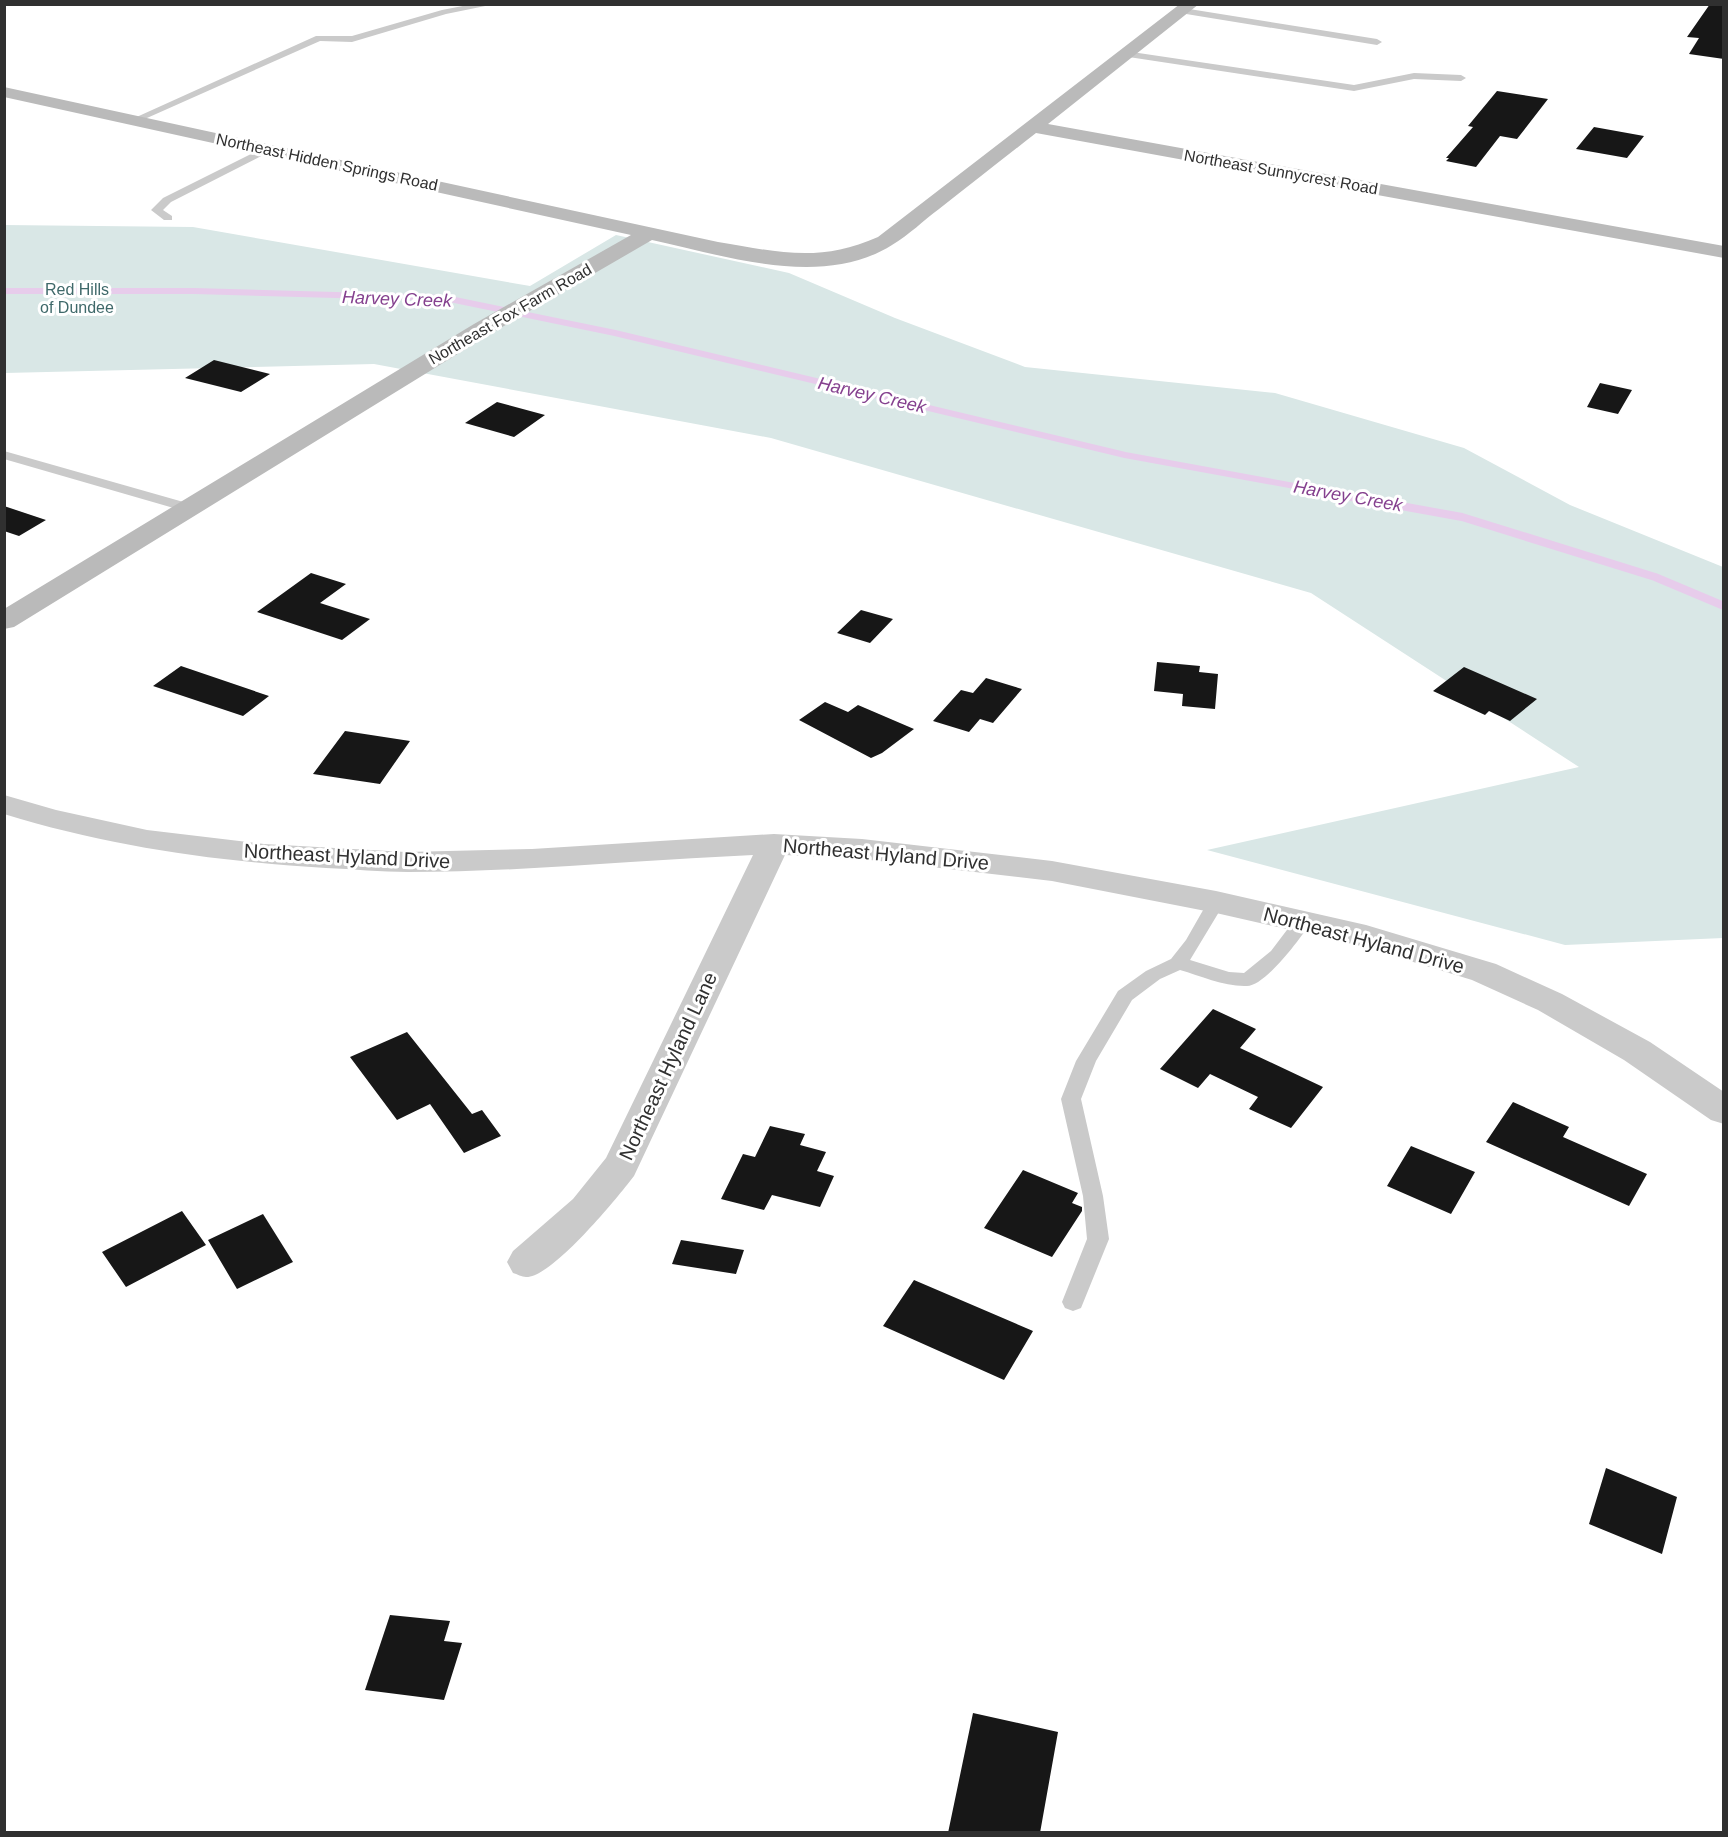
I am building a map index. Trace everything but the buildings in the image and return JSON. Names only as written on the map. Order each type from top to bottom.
[{"type":"street","points":[[649,233],[772,257],[805,261],[852,256],[885,241],[1187,8]]},
{"type":"street","name":"Northeast Hidden Springs Road","points":[[4,92],[649,233]]},
{"type":"street","name":"Northeast Sunnycrest Road","points":[[1035,127],[1723,252]]},
{"type":"street","name":"Northeast Fox Farm Road","points":[[4,621],[482,329],[649,233]]},
{"type":"street","name":"Northeast Hyland Drive","points":[[4,804],[147,840],[264,854],[406,862],[532,859],[774,844],[862,849],[1052,871],[1216,902],[1366,936],[1485,972],[1550,1002],[1637,1051],[1724,1111]]},
{"type":"street","name":"Northeast Hyland Lane","points":[[527,1262],[587,1209],[621,1166],[774,844]]},
{"type":"lane","points":[[135,120],[319,38],[352,39],[445,12],[491,4]]},
{"type":"lane","points":[[1187,8],[1377,42]]},
{"type":"lane","points":[[1125,54],[1354,88],[1414,76],[1461,78]]},
{"type":"lane","points":[[168,218],[156,210],[167,200],[267,149]]},
{"type":"lane","points":[[4,455],[189,508]]},
{"type":"lane","points":[[1072,1302],[1098,1239],[1093,1196],[1071,1099],[1086,1062],[1125,996],[1153,975],[1178,963],[1193,943],[1216,902]]},
{"type":"lane","points":[[1178,963],[1229,978],[1248,980],[1276,955],[1302,922]]},
{"type":"green space","name":"Red Hills of Dundee","points":[[4,225],[193,227],[530,286],[616,235],[789,273],[895,318],[1025,367],[1275,393],[1464,448],[1570,505],[1723,567],[1723,938],[1565,945],[1207,850],[1579,767],[1311,593],[771,438],[374,364],[5,373]]},
{"type":"waterway","name":"Harvey Creek","points":[[4,291],[194,291],[445,298],[615,333],[1125,455],[1349,496]]},
{"type":"waterway","name":"Harvey Creek","points":[[1340,495],[1462,517],[1655,577],[1724,606]]}]
